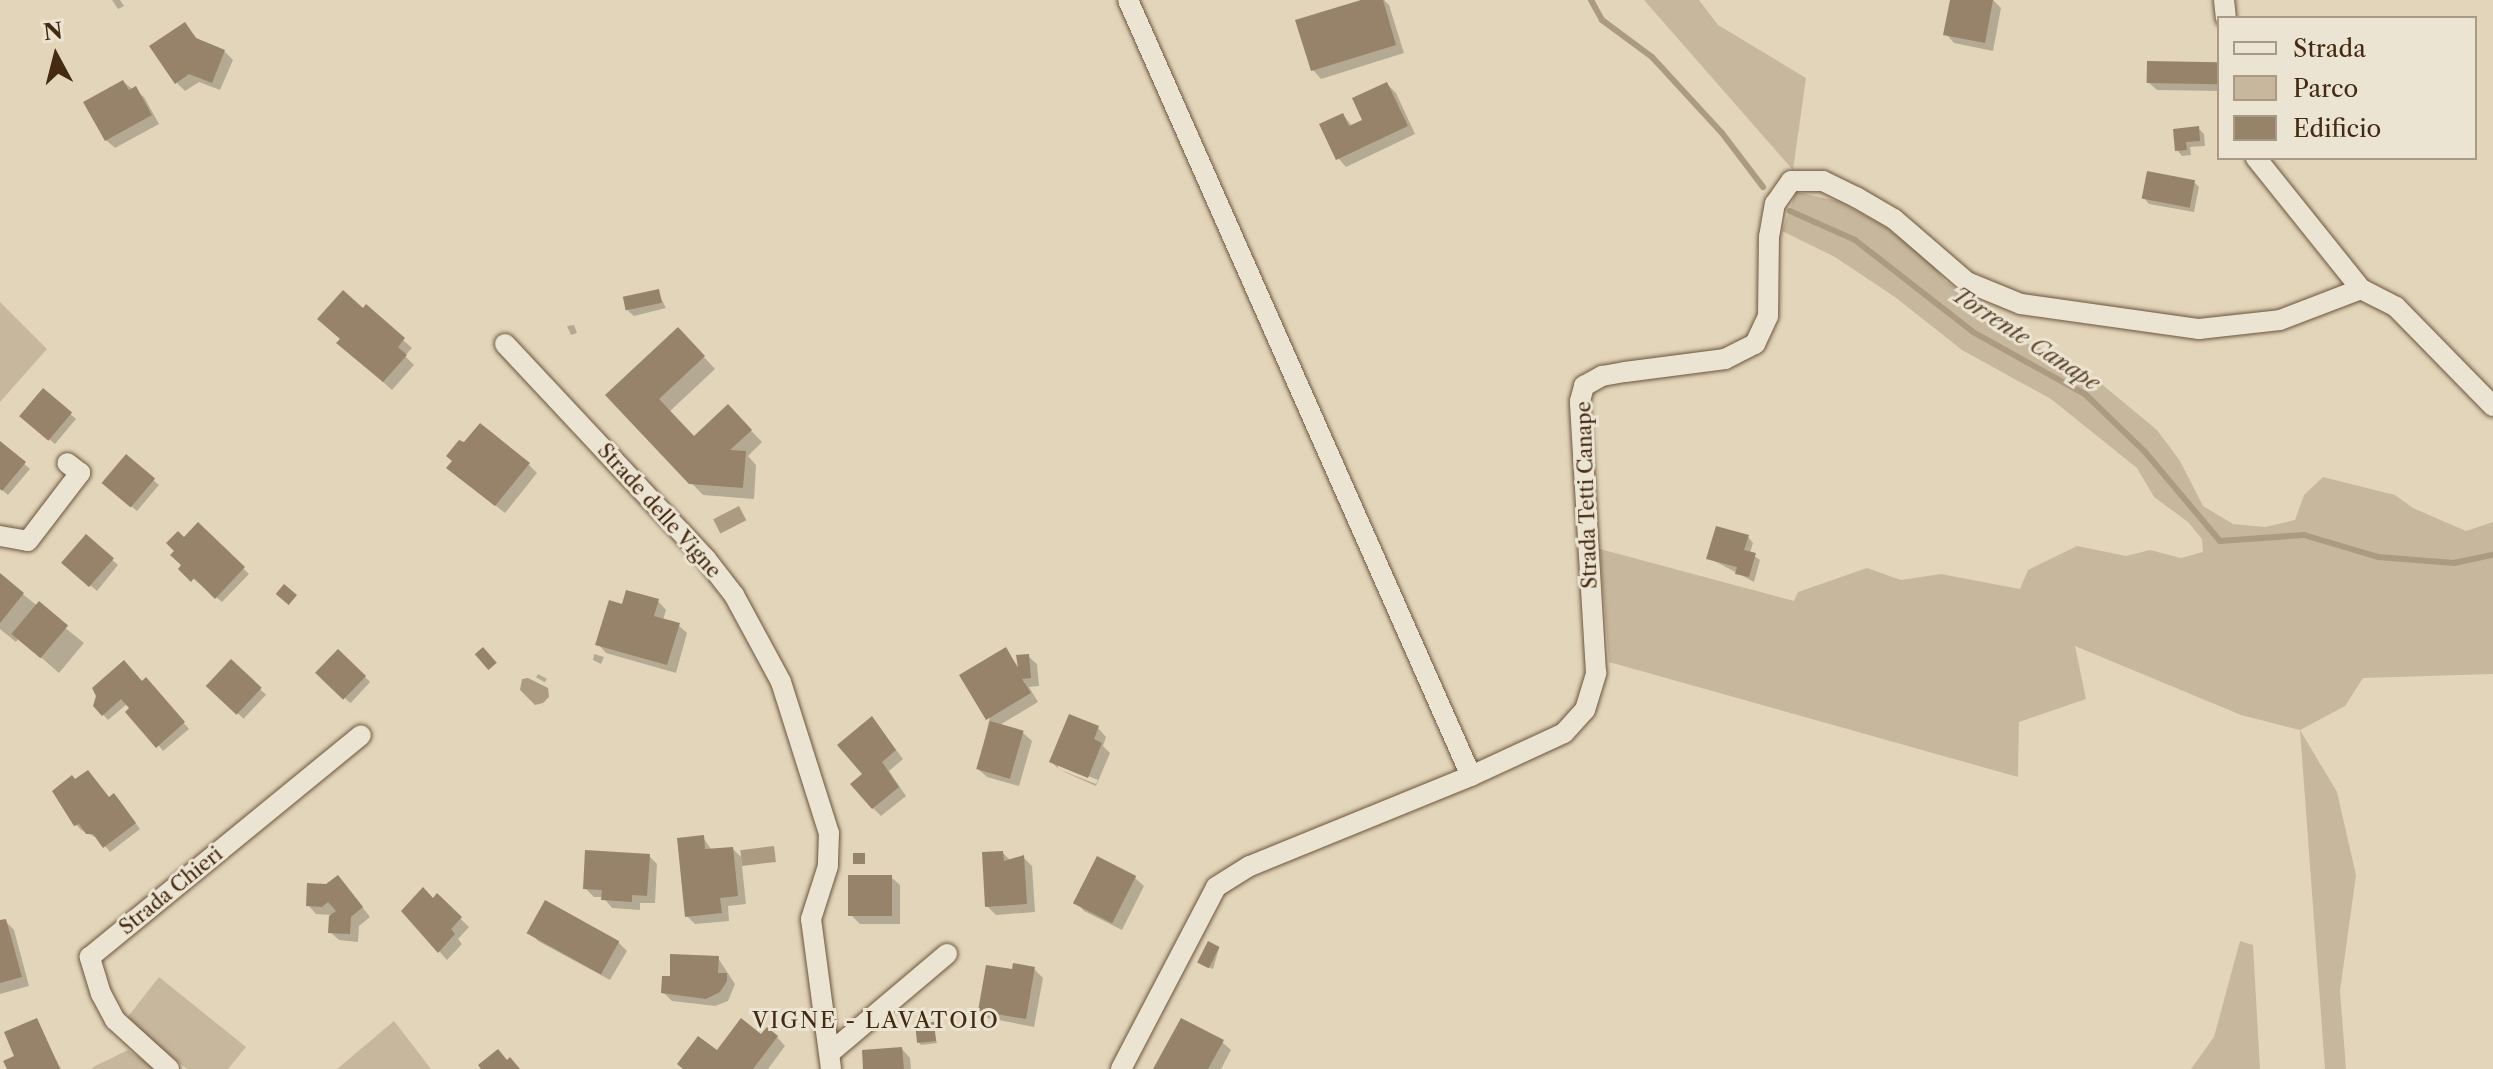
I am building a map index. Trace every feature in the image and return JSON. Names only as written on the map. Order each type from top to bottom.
[{"type":"street","points":[[1128,0],[1471,776]]},
{"type":"street","points":[[2258,160],[2361,289],[2396,307],[2493,406]]},
{"type":"street","name":"Strada Tetti Canape","points":[[1121,1069],[1216,887],[1250,866],[1471,776],[1564,733],[1585,710],[1596,673],[1580,401],[1584,386],[1602,376],[1725,359],[1755,344],[1768,316],[1769,237],[1777,201],[1791,181],[1823,181],[1894,219],[1967,282],[2021,304],[2089,316],[2199,329],[2280,320],[2361,289]]},
{"type":"street","name":"Strade delle Vigne","points":[[505,344],[706,559],[734,595],[781,682],[829,833],[828,866],[811,919],[831,1061]]},
{"type":"street","points":[[0,536],[28,541],[80,473],[67,463]]},
{"type":"street","name":"Strada Chieri","points":[[169,1069],[115,1020],[101,994],[90,957],[361,735]]},
{"type":"street","points":[[831,1061],[947,954]]},
{"type":"green space","points":[[1644,0],[1699,0],[1718,25],[1806,78],[1793,170]]},
{"type":"green space","points":[[1796,192],[1838,201],[1881,224],[1928,259],[1945,281],[1973,301],[1974,309],[1994,331],[2042,349],[2099,382],[2157,430],[2180,461],[2203,506],[2233,524],[2265,527],[2295,520],[2304,495],[2323,477],[2395,495],[2413,508],[2466,531],[2493,522],[2493,674],[2363,678],[2345,706],[2300,730],[2241,715],[2075,646],[2086,699],[2019,722],[2018,777],[1609,662],[1600,549],[1794,601],[1798,592],[1867,568],[1901,580],[1941,574],[2020,589],[2028,570],[2077,546],[2126,556],[2150,550],[2181,558],[2203,552],[2202,539],[2188,522],[2154,497],[2137,468],[2051,399],[1962,350],[1895,297],[1835,257],[1782,231]]},
{"type":"green space","points":[[0,302],[47,349],[0,402]]},
{"type":"green space","points":[[2300,730],[2337,792],[2356,875],[2340,991],[2346,1069],[2325,1069]]},
{"type":"green space","points":[[2240,941],[2253,945],[2260,1069],[2191,1069],[2214,1037]]},
{"type":"green space","points":[[159,977],[246,1047],[228,1069],[187,1069],[126,1019]]},
{"type":"green space","points":[[394,1021],[431,1069],[337,1069]]},
{"type":"green space","points":[[128,1050],[156,1069],[92,1069],[93,1067]]},
{"type":"shaded area","points":[[739,506],[746,520],[720,533],[713,519]]},
{"type":"shaded area","points":[[528,678],[548,688],[549,697],[543,703],[535,705],[520,690],[522,679]]},
{"type":"shaded area","points":[[774,846],[776,862],[742,866],[740,850]]},
{"type":"building","points":[[1361,0],[1383,0],[1396,45],[1311,71],[1295,20]]},
{"type":"building","points":[[1950,0],[1993,0],[1985,43],[1943,35]]},
{"type":"building","points":[[185,22],[196,38],[225,50],[212,83],[189,74],[175,84],[149,46]]},
{"type":"building","points":[[2147,61],[2217,62],[2217,84],[2147,83]]},
{"type":"building","points":[[123,80],[129,90],[136,86],[152,115],[105,141],[83,102]]},
{"type":"building","points":[[1387,82],[1408,126],[1336,160],[1319,124],[1343,113],[1349,126],[1362,120],[1352,98]]},
{"type":"building","points":[[2199,126],[2200,141],[2186,142],[2187,150],[2175,151],[2173,129]]},
{"type":"building","points":[[2147,171],[2195,180],[2190,208],[2142,198]]},
{"type":"building","points":[[659,289],[662,303],[626,310],[623,297]]},
{"type":"building","points":[[343,290],[363,308],[366,304],[405,338],[398,347],[407,355],[383,382],[336,343],[340,339],[317,319]]},
{"type":"building","points":[[678,327],[705,356],[659,399],[694,436],[728,404],[752,430],[730,450],[746,451],[743,488],[689,484],[605,395]]},
{"type":"building","points":[[43,388],[72,412],[48,441],[19,416]]},
{"type":"building","points":[[480,423],[530,463],[495,506],[446,468],[452,461],[446,456],[459,440],[464,442]]},
{"type":"building","points":[[0,441],[26,462],[2,491],[0,489]]},
{"type":"building","points":[[126,454],[155,478],[131,508],[102,483]]},
{"type":"building","points":[[198,522],[245,567],[215,599],[194,578],[191,582],[178,569],[181,565],[170,555],[174,551],[166,543],[178,531],[184,537]]},
{"type":"building","points":[[1716,526],[1749,535],[1744,550],[1756,553],[1749,577],[1735,574],[1737,567],[1706,559]]},
{"type":"building","points":[[86,534],[114,558],[89,587],[61,563]]},
{"type":"building","points":[[0,573],[24,593],[0,623]]},
{"type":"building","points":[[284,584],[297,595],[289,605],[276,594]]},
{"type":"building","points":[[626,590],[659,599],[654,616],[680,623],[667,665],[595,645],[609,600],[622,604]]},
{"type":"building","points":[[39,601],[68,625],[40,658],[11,634]]},
{"type":"building","points":[[483,647],[497,663],[488,670],[475,654]]},
{"type":"building","points":[[1006,647],[1018,668],[1016,655],[1029,654],[1031,678],[1022,679],[1031,693],[986,720],[959,675]]},
{"type":"building","points":[[338,649],[366,676],[343,700],[315,673]]},
{"type":"building","points":[[231,659],[262,688],[236,715],[206,686]]},
{"type":"building","points":[[124,660],[142,681],[146,677],[185,722],[156,748],[125,712],[129,708],[121,699],[102,716],[93,706],[96,696],[92,688]]},
{"type":"building","points":[[1069,714],[1099,726],[1094,739],[1102,743],[1088,778],[1049,762]]},
{"type":"building","points":[[872,716],[896,750],[882,762],[899,787],[872,809],[850,784],[862,774],[837,745]]},
{"type":"building","points":[[990,721],[1024,731],[1010,779],[976,769]]},
{"type":"building","points":[[88,770],[109,797],[114,793],[136,823],[103,848],[93,834],[86,834],[79,824],[74,826],[52,791],[72,775],[75,779]]},
{"type":"building","points":[[704,835],[705,849],[733,847],[738,896],[720,898],[722,913],[685,917],[677,838]]},
{"type":"building","points":[[585,850],[650,854],[647,896],[632,895],[632,902],[601,900],[602,890],[583,889]]},
{"type":"building","points":[[1003,851],[1004,861],[1024,855],[1027,904],[985,907],[982,852]]},
{"type":"building","points":[[853,853],[865,853],[865,864],[853,864]]},
{"type":"building","points":[[1097,856],[1136,876],[1112,923],[1073,903]]},
{"type":"building","points":[[338,875],[363,907],[351,917],[350,934],[328,933],[329,916],[336,911],[328,902],[322,907],[306,906],[307,883],[326,884]]},
{"type":"building","points":[[848,875],[892,875],[892,916],[848,916]]},
{"type":"building","points":[[423,887],[433,898],[437,893],[462,917],[451,929],[455,934],[438,953],[401,911]]},
{"type":"building","points":[[545,900],[619,941],[601,974],[527,933]]},
{"type":"building","points":[[6,919],[22,977],[0,983],[0,920]]},
{"type":"building","points":[[1208,941],[1220,947],[1209,968],[1197,962]]},
{"type":"building","points":[[670,954],[719,956],[718,973],[727,973],[727,981],[720,992],[706,999],[661,993],[662,976],[670,976]]},
{"type":"building","points":[[1013,963],[1035,967],[1026,1019],[978,1011],[986,965],[1012,969]]},
{"type":"building","points":[[37,1018],[60,1069],[7,1069],[3,1061],[14,1056],[4,1032]]},
{"type":"building","points":[[741,1018],[761,1034],[767,1027],[778,1036],[753,1069],[683,1069],[677,1064],[698,1036],[717,1050]]},
{"type":"building","points":[[1181,1018],[1224,1040],[1208,1069],[1153,1069]]},
{"type":"building","points":[[934,1022],[936,1041],[917,1043],[915,1024]]},
{"type":"building","points":[[902,1047],[904,1069],[863,1069],[862,1050]]},
{"type":"building","points":[[498,1049],[520,1069],[481,1069],[478,1065]]},
{"type":"waterway","name":"Torrente Canape","points":[[1591,0],[1602,20],[1652,57],[1722,133],[1763,187]]},
{"type":"waterway","name":"Torrente Canape","points":[[1790,211],[1855,240],[1973,332],[2086,395],[2145,452],[2220,541],[2304,535],[2378,557],[2454,563],[2493,555]]},
{"type":"district","name":"VIGNE - LAVATOIO","points":[[876,1021]]}]
